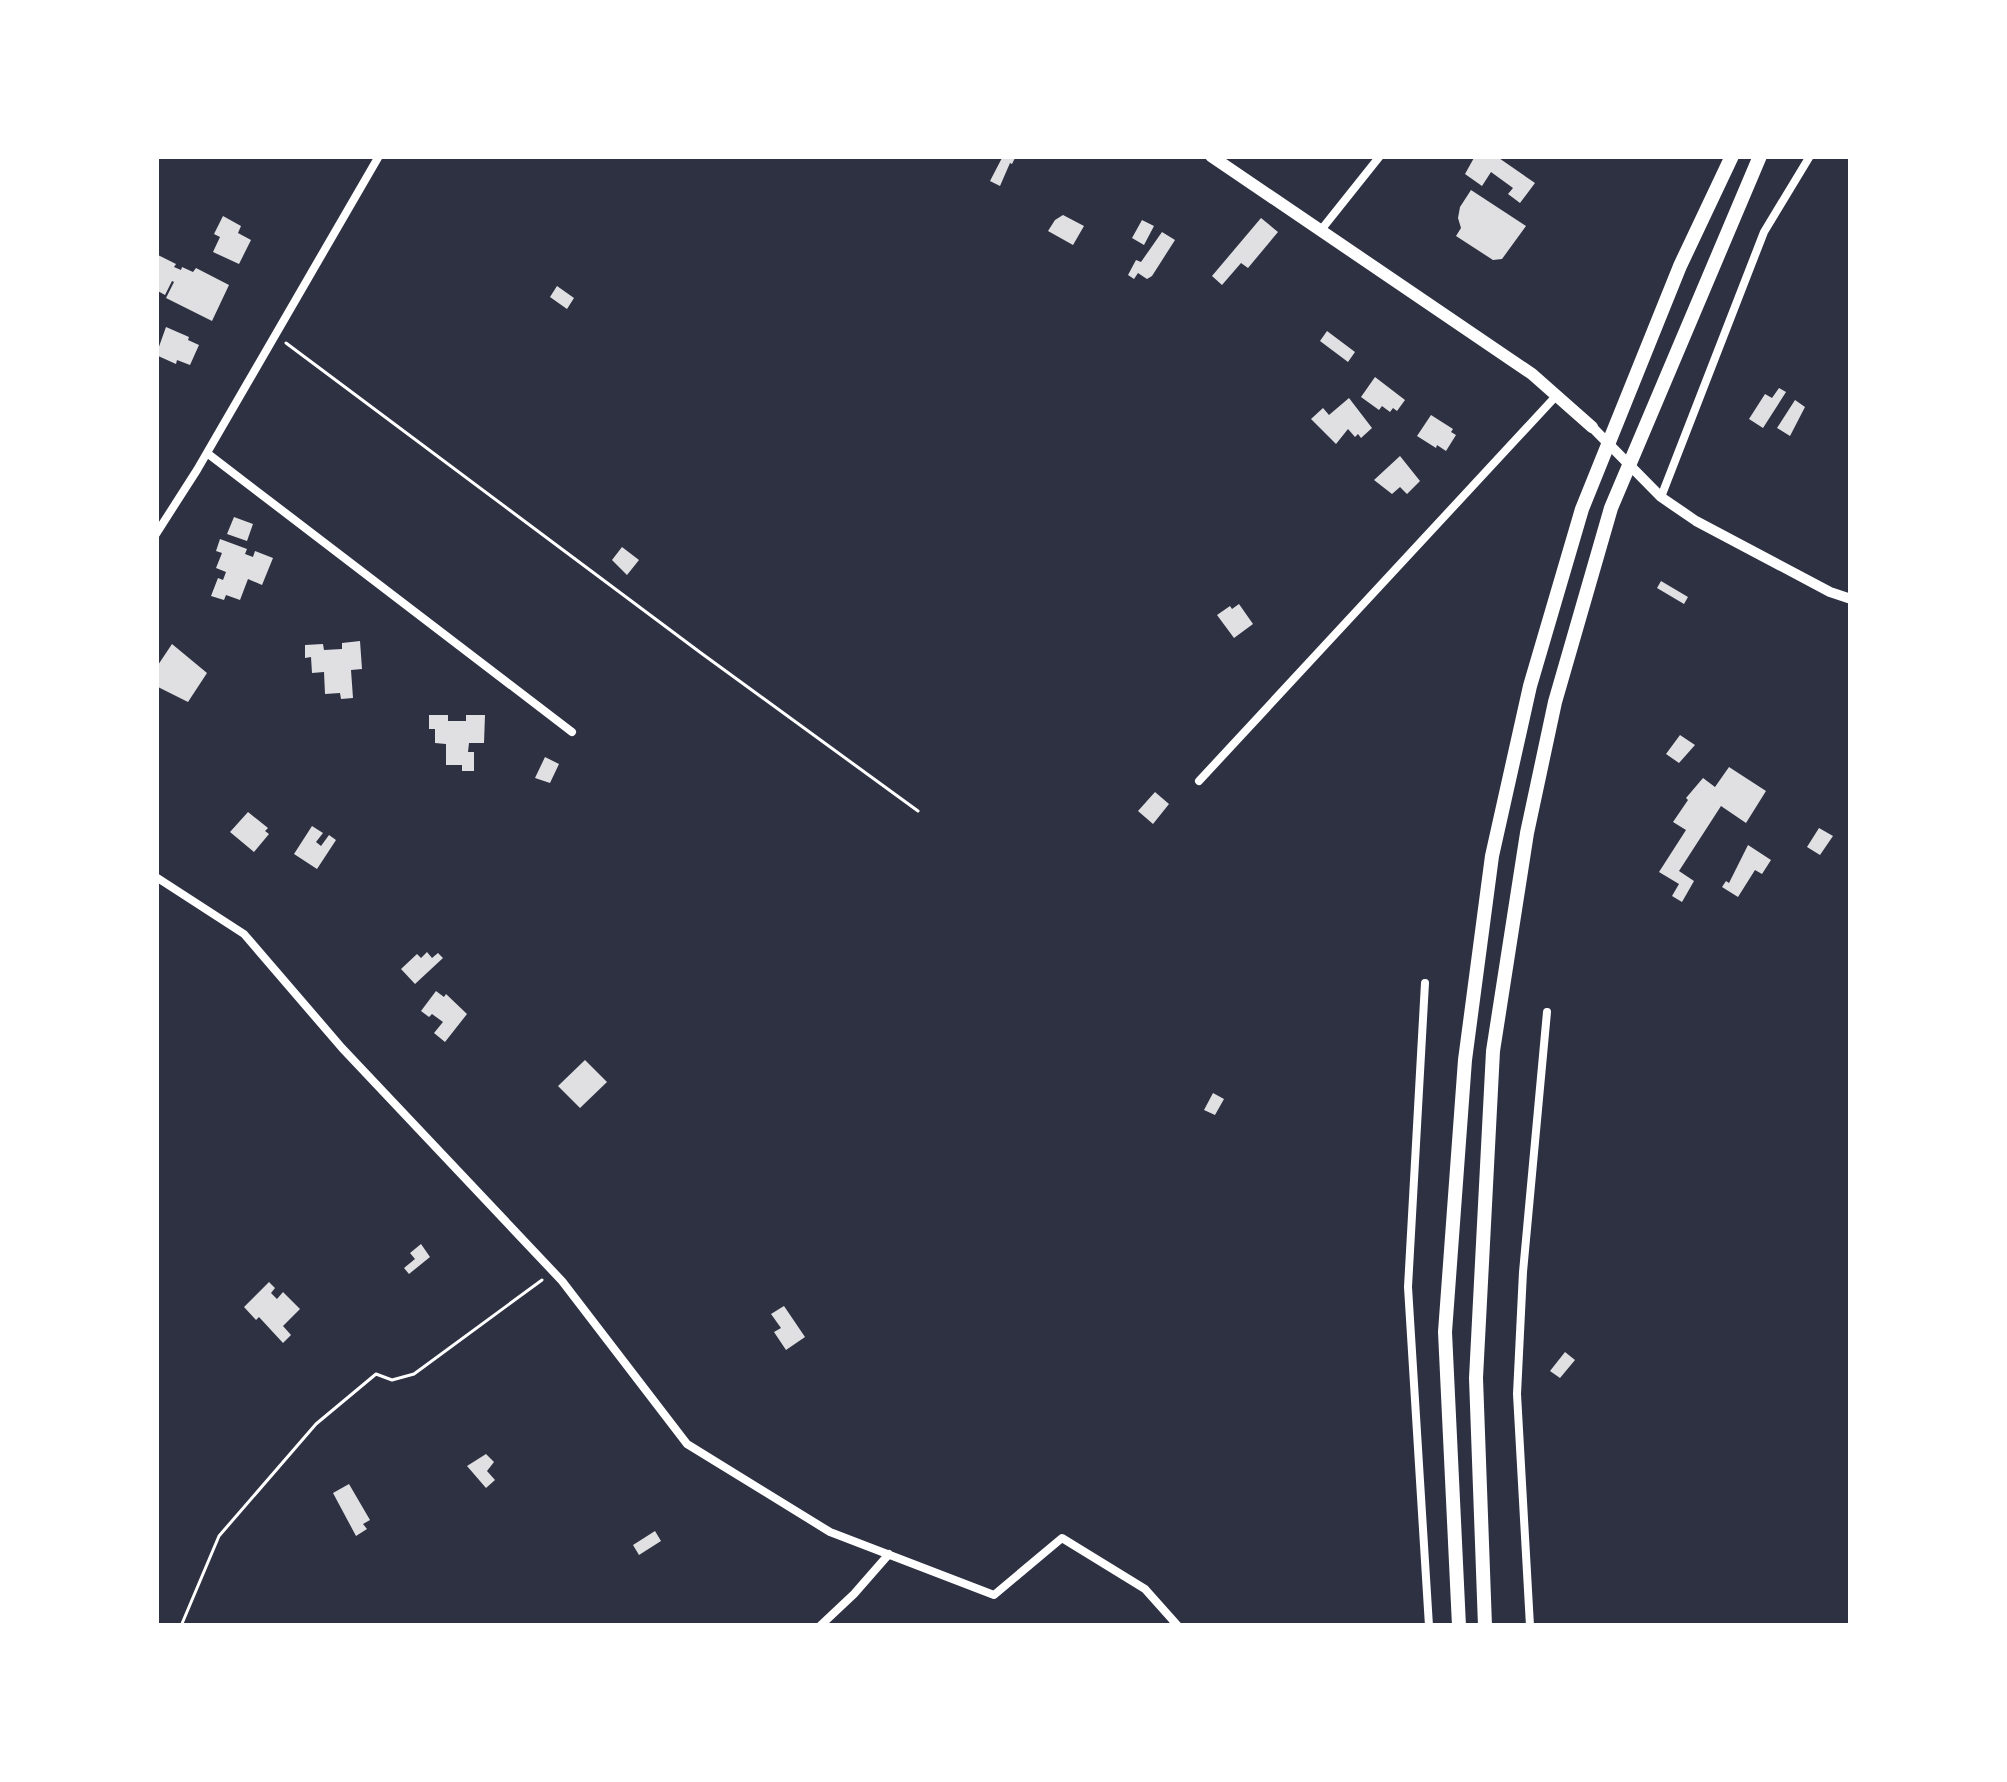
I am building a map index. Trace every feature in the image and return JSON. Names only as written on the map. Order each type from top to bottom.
[{"type":"highway","points":[[1459,1626],[1445,1332],[1465,1060],[1492,856],[1530,686],[1582,509],[1679,266],[1732,156]]},
{"type":"highway","points":[[1485,1626],[1477,1378],[1493,1051],[1532,811],[1556,702],[1611,508],[1760,156]]},
{"type":"main road","points":[[1211,156],[1532,374],[1592,427]]},
{"type":"street","points":[[156,534],[379,156]]},
{"type":"street","points":[[1320,231],[1380,156]]},
{"type":"street","points":[[1661,496],[1764,232],[1810,156]]},
{"type":"street","points":[[1199,781],[1557,395]]},
{"type":"street","points":[[1592,427],[1661,496],[1696,521],[1851,599]]},
{"type":"street","points":[[206,453],[572,732]]},
{"type":"street","points":[[156,877],[244,934],[342,1048],[553,1271],[687,1444],[830,1532],[994,1595],[1062,1538],[1145,1589],[1178,1626]]},
{"type":"street","points":[[1425,982],[1408,1287],[1430,1626]]},
{"type":"street","points":[[1530,1626],[1517,1394],[1547,1012]]},
{"type":"street","points":[[820,1626],[889,1554]]},
{"type":"path","points":[[274,334],[918,811]]},
{"type":"path","points":[[181,1626],[219,1536],[316,1424],[376,1374],[392,1380],[414,1374],[553,1271]]},
{"type":"building","points":[[1003,156],[1016,156],[1000,186],[990,181]]},
{"type":"building","points":[[1475,156],[1496,156],[1535,183],[1520,203],[1508,194],[1513,188],[1491,172],[1482,186],[1465,174]]},
{"type":"building","points":[[1471,190],[1526,226],[1502,259],[1493,260],[1456,236],[1461,228],[1460,207]]},
{"type":"building","points":[[1063,215],[1084,226],[1073,245],[1048,231]]},
{"type":"building","points":[[223,216],[241,226],[238,233],[251,240],[239,264],[213,252],[220,237],[214,234]]},
{"type":"building","points":[[1261,218],[1278,232],[1248,268],[1241,263],[1222,285],[1212,276]]},
{"type":"building","points":[[1142,220],[1154,226],[1144,245],[1132,238]]},
{"type":"building","points":[[1162,232],[1175,240],[1152,276],[1147,279],[1138,273],[1134,279],[1128,275],[1136,260],[1141,262]]},
{"type":"building","points":[[156,254],[181,270],[196,268],[229,285],[212,321],[166,298],[174,282],[165,295],[156,290]]},
{"type":"building","points":[[557,286],[574,298],[567,309],[550,297]]},
{"type":"building","points":[[166,327],[199,345],[190,365],[156,355]]},
{"type":"building","points":[[1327,331],[1355,352],[1348,362],[1320,341]]},
{"type":"building","points":[[1375,377],[1405,400],[1397,411],[1382,406],[1379,410],[1361,397]]},
{"type":"building","points":[[1779,388],[1786,392],[1763,428],[1749,419],[1765,394],[1772,398]]},
{"type":"building","points":[[1349,398],[1372,428],[1361,438],[1348,429],[1336,444],[1311,419],[1323,408],[1329,415]]},
{"type":"building","points":[[1795,400],[1805,407],[1790,436],[1777,428]]},
{"type":"building","points":[[1431,415],[1456,435],[1446,451],[1417,436]]},
{"type":"building","points":[[1400,456],[1420,481],[1407,494],[1400,487],[1392,494],[1374,480]]},
{"type":"building","points":[[234,517],[253,524],[247,541],[227,534]]},
{"type":"building","points":[[220,539],[247,549],[245,554],[253,557],[255,551],[273,558],[262,585],[248,579],[240,600],[211,596],[218,578],[223,580],[226,572],[216,568],[222,553],[216,551]]},
{"type":"building","points":[[622,547],[639,560],[627,575],[612,560]]},
{"type":"building","points":[[1661,581],[1688,597],[1684,604],[1657,588]]},
{"type":"building","points":[[1239,604],[1253,624],[1234,638],[1217,615]]},
{"type":"building","points":[[360,641],[362,669],[351,670],[353,698],[325,694],[324,672],[312,673],[305,645],[342,649],[342,643]]},
{"type":"building","points":[[172,644],[207,673],[188,702],[156,686],[156,668]]},
{"type":"building","points":[[429,715],[466,721],[466,715],[485,715],[484,743],[469,743],[474,771],[446,765],[446,744],[435,743]]},
{"type":"building","points":[[1680,735],[1695,745],[1679,763],[1666,754]]},
{"type":"building","points":[[545,757],[559,764],[550,783],[535,778]]},
{"type":"building","points":[[1729,767],[1766,791],[1746,823],[1721,806],[1679,871],[1694,881],[1682,902],[1672,896],[1679,884],[1659,872],[1686,830],[1673,822],[1703,778],[1715,787]]},
{"type":"building","points":[[1155,792],[1169,804],[1153,824],[1138,811]]},
{"type":"building","points":[[248,812],[269,834],[254,852],[230,832]]},
{"type":"building","points":[[312,826],[323,833],[316,842],[321,846],[329,835],[336,840],[317,869],[294,854]]},
{"type":"building","points":[[1819,828],[1833,836],[1820,855],[1807,847]]},
{"type":"building","points":[[1748,845],[1771,860],[1762,874],[1755,870],[1738,897],[1722,887],[1729,883]]},
{"type":"building","points":[[427,952],[432,958],[438,953],[443,958],[415,984],[401,969],[417,954],[421,958]]},
{"type":"building","points":[[436,991],[467,1014],[445,1042],[434,1033],[443,1022],[421,1011]]},
{"type":"building","points":[[585,1060],[607,1082],[580,1108],[558,1086]]},
{"type":"building","points":[[1213,1093],[1224,1099],[1215,1115],[1204,1110]]},
{"type":"building","points":[[421,1244],[430,1257],[409,1274],[404,1268],[415,1259],[410,1253]]},
{"type":"building","points":[[269,1282],[277,1299],[283,1292],[300,1309],[283,1326],[291,1335],[283,1343],[244,1307]]},
{"type":"building","points":[[784,1306],[805,1337],[786,1350],[774,1332],[781,1328],[771,1314]]},
{"type":"building","points":[[1565,1352],[1575,1360],[1560,1378],[1550,1371]]},
{"type":"building","points":[[486,1454],[494,1462],[487,1471],[495,1480],[486,1488],[467,1466]]},
{"type":"building","points":[[349,1484],[370,1520],[363,1524],[367,1529],[356,1536],[333,1493]]},
{"type":"building","points":[[655,1531],[661,1541],[639,1555],[633,1545]]}]
